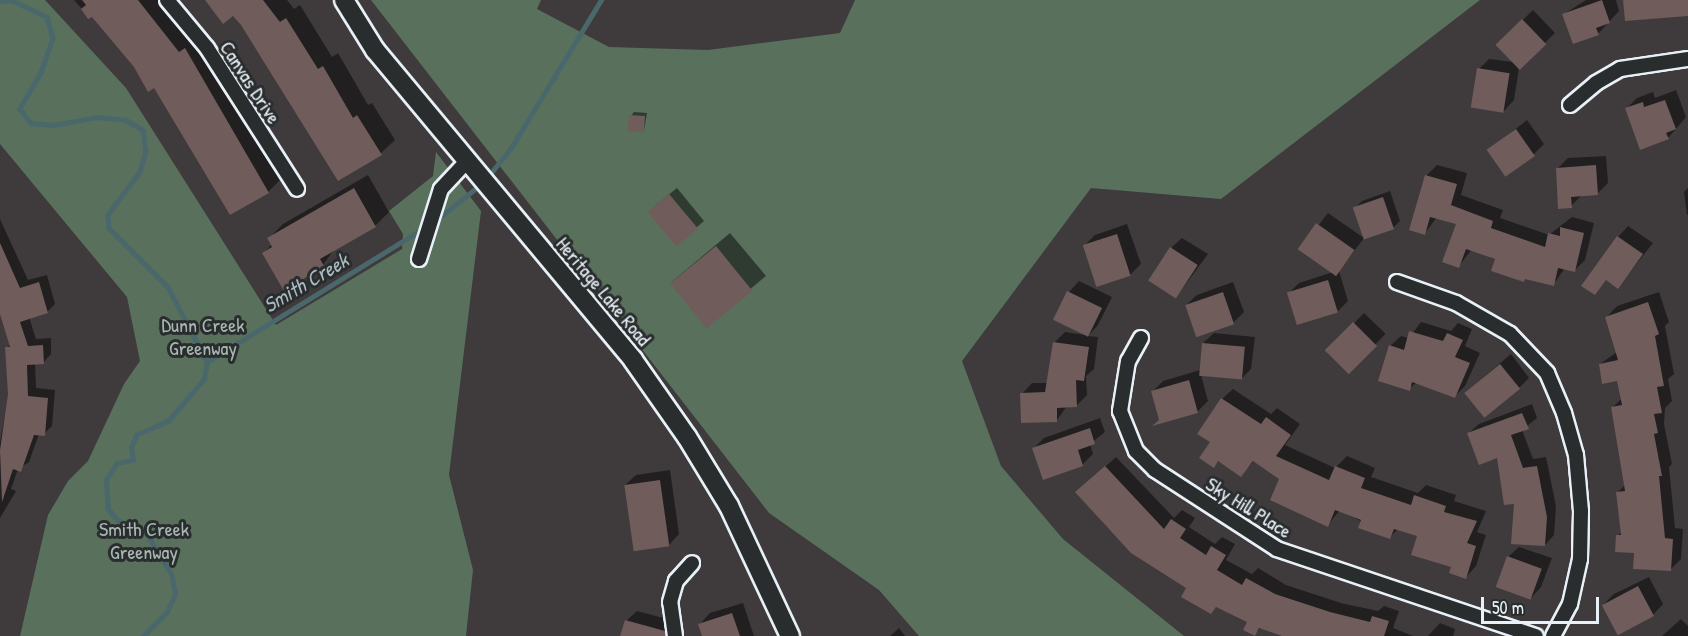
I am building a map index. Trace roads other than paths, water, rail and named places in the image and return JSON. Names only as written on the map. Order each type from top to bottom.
[{"type":"main road","name":"Heritage Lake Road","points":[[344,0],[375,50],[633,360],[687,437],[729,506],[790,636]]},
{"type":"street","name":"Canvas Drive","points":[[167,0],[207,48],[297,189]]},
{"type":"street","points":[[1570,105],[1596,83],[1620,69],[1688,59]]},
{"type":"street","points":[[419,259],[441,189],[466,162]]},
{"type":"street","points":[[1396,282],[1456,303],[1510,334],[1547,373],[1564,413],[1576,455],[1581,511],[1580,559],[1570,604],[1553,636]]},
{"type":"street","name":"Sky Hill Place","points":[[1141,338],[1128,361],[1120,411],[1136,451],[1155,470],[1277,549],[1536,636]]},
{"type":"street","points":[[675,636],[670,602],[676,581],[692,563]]},
{"type":"waterway","points":[[0,1],[10,0]]},
{"type":"waterway","points":[[11,0],[47,17],[53,38],[41,73],[20,109],[31,123],[54,125],[97,117],[126,120],[143,130],[146,151],[140,172],[108,215],[109,228],[168,287],[207,362]]},
{"type":"waterway","name":"Smith Creek","points":[[486,179],[511,148],[601,0]]},
{"type":"waterway","name":"Smith Creek","points":[[435,221],[480,185]]},
{"type":"waterway","name":"Smith Creek","points":[[143,636],[167,612],[175,594],[171,574],[147,535],[118,521],[108,509],[106,480],[117,463],[133,460],[131,448],[136,435],[169,420],[204,379],[207,362],[426,227]]},
{"type":"park label","name":"Dunn Creek Greenway","points":[[203,336]]},
{"type":"park label","name":"Smith Creek Greenway","points":[[144,540]]}]
